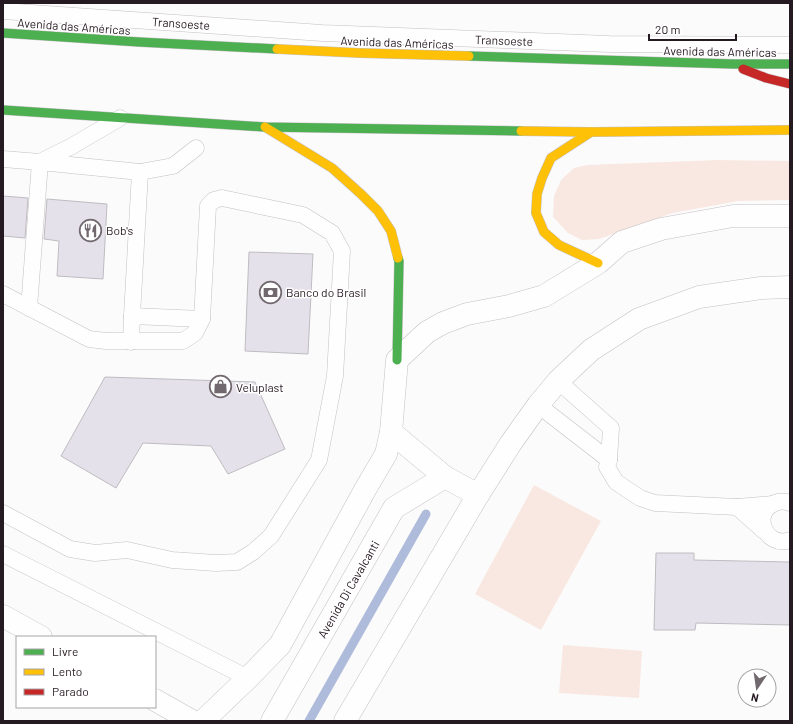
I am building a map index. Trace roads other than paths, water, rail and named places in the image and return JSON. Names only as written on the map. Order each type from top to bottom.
[{"type":"main road","name":"Avenida das Américas","points":[[3,33],[139,42],[360,53],[733,64],[790,64]]},
{"type":"main road","points":[[733,64],[757,75],[790,84]]},
{"type":"main road","points":[[3,110],[264,127],[590,132],[790,130]]},
{"type":"main road","points":[[264,127],[332,168],[378,211],[391,231],[399,261],[397,360]]},
{"type":"main road","points":[[590,132],[552,158],[542,178],[537,194],[536,213],[544,232],[559,245],[598,264]]},
{"type":"street","points":[[203,721],[248,678],[280,644],[386,454],[391,432],[397,360],[427,332],[443,322],[467,314],[509,306],[544,296],[598,264],[622,242],[661,229],[732,216],[790,216]]},
{"type":"street","points":[[345,721],[478,495],[511,442],[558,381],[591,350],[639,319],[699,297],[761,288],[790,288]]},
{"type":"street","points":[[391,432],[445,477],[478,495]]},
{"type":"street","name":"Avenida Di Cavalcanti","points":[[272,721],[394,508],[445,477]]},
{"type":"street","points":[[3,616],[39,636]]},
{"type":"street","points":[[156,701],[192,721]]},
{"type":"lane","name":"Transoeste","points":[[3,11],[322,33],[609,44],[790,45]]},
{"type":"lane","points":[[40,162],[72,146],[120,118]]},
{"type":"lane","points":[[3,159],[140,172],[173,166],[196,148]]},
{"type":"lane","points":[[29,308],[40,162]]},
{"type":"lane","points":[[131,342],[140,172]]},
{"type":"lane","points":[[3,294],[89,339],[131,342],[183,341],[195,333],[202,319],[208,206],[214,200],[222,198],[303,215],[332,233],[342,251],[335,376],[319,460],[271,536],[253,552],[236,562],[216,563],[172,560],[127,550],[94,553],[70,549],[3,513]]},
{"type":"lane","points":[[132,316],[202,319]]},
{"type":"lane","points":[[558,381],[611,428],[609,460],[607,467],[616,482],[640,498],[650,502],[662,504],[737,506],[773,504],[780,502],[790,503]]},
{"type":"lane","points":[[538,405],[609,460]]},
{"type":"lane","points":[[764,531],[762,519],[764,513],[768,507],[773,504]]},
{"type":"lane","points":[[737,506],[774,540],[780,542],[790,540]]},
{"type":"lane","points":[[3,554],[248,678]]},
{"type":"waterway","points":[[309,721],[426,514]]},
{"type":"place","name":"Bob's","points":[[90,230]]},
{"type":"place","name":"Banco do Brasil","points":[[270,292]]},
{"type":"place","name":"Veluplast","points":[[221,387]]}]
